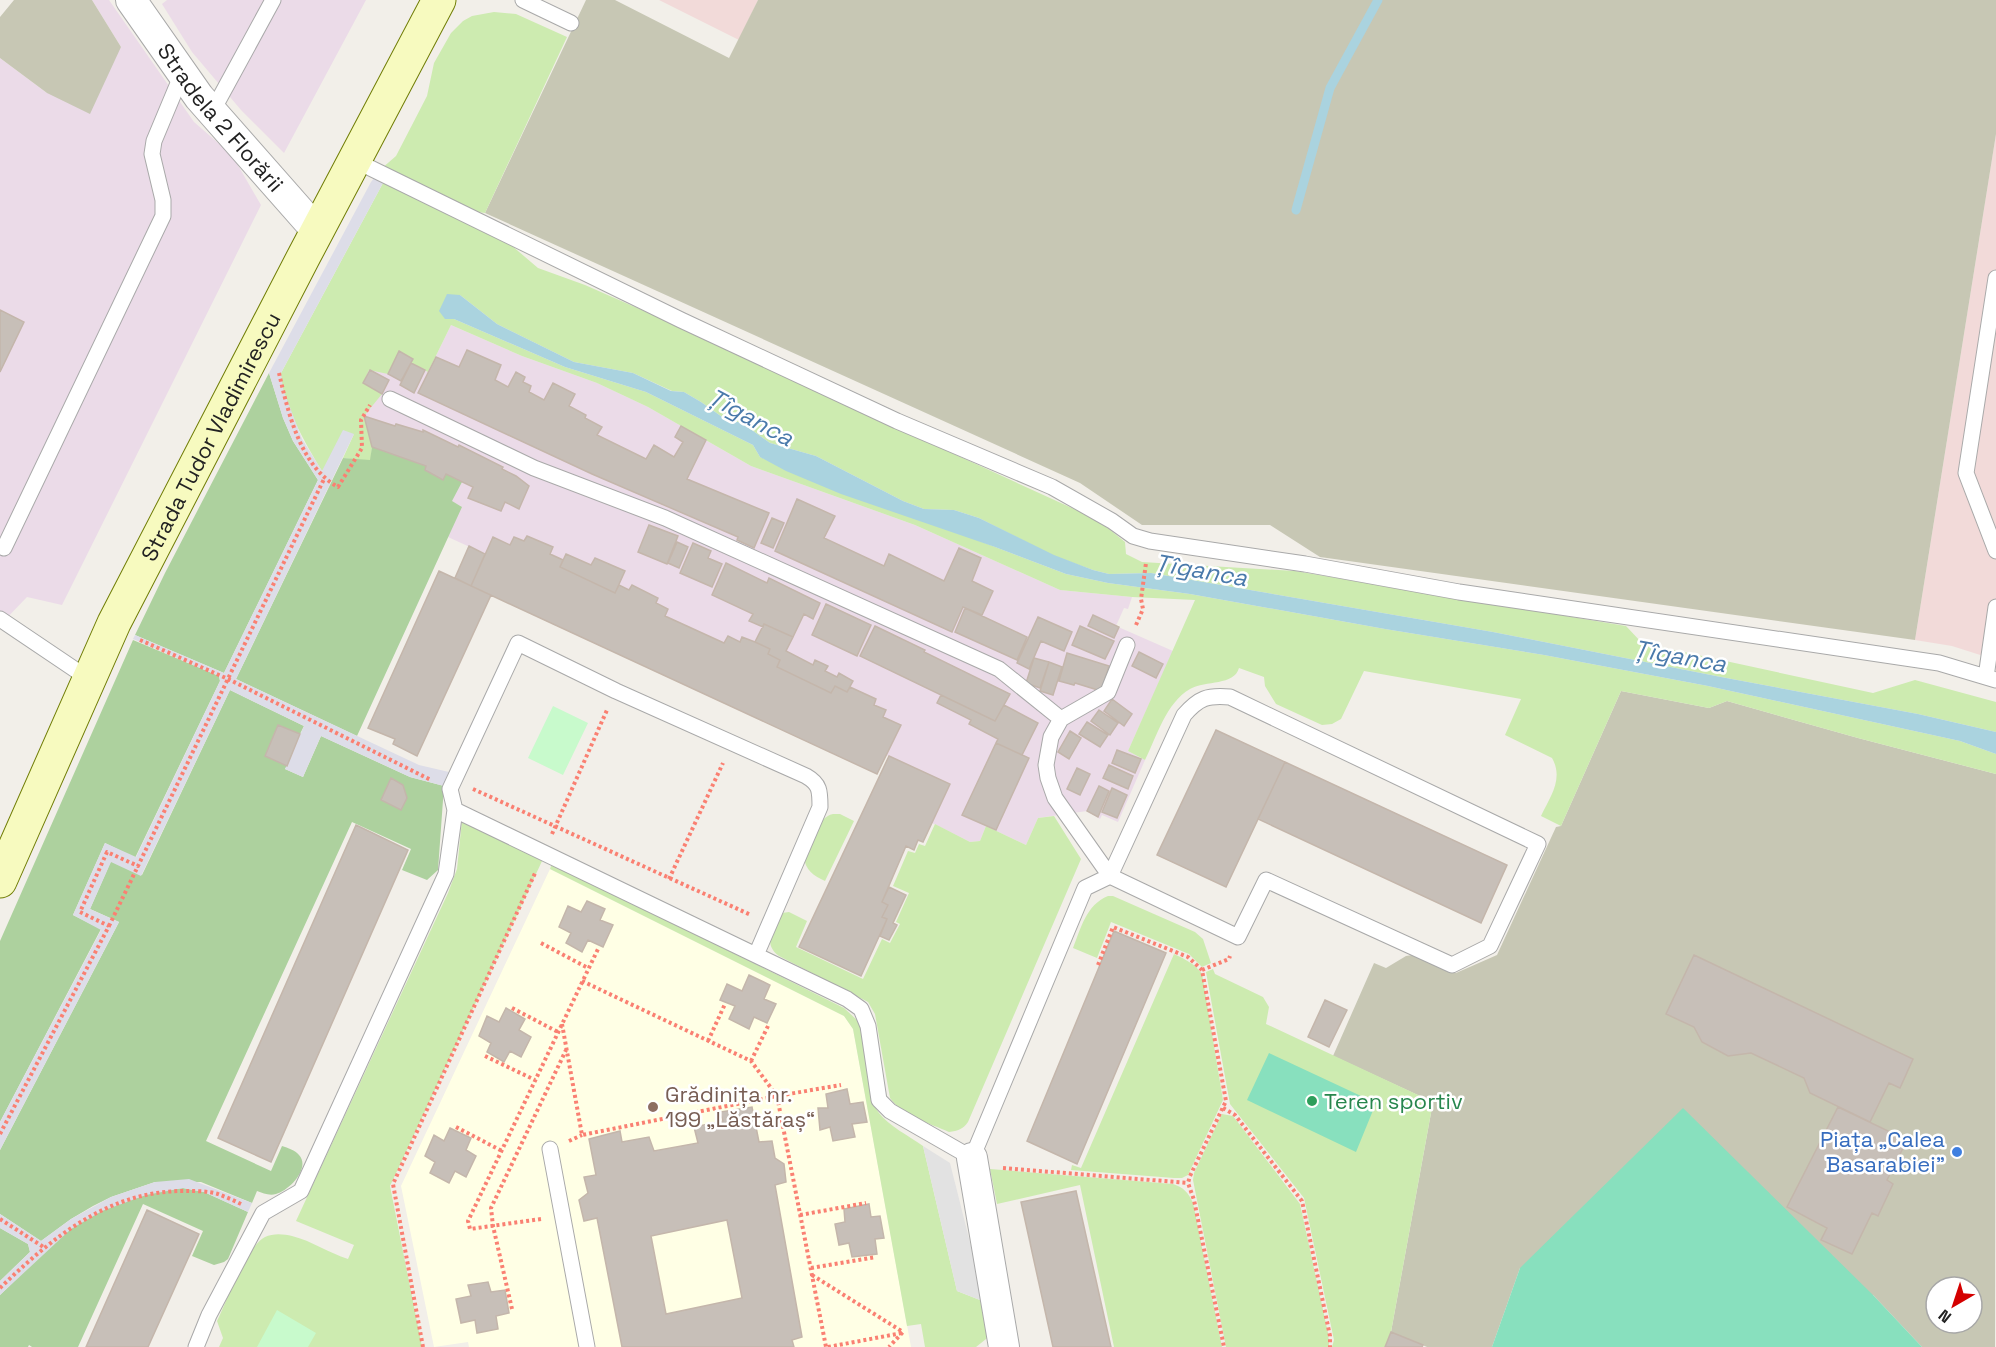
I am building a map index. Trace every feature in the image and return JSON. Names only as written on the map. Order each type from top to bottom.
[{"type":"main road","name":"Strada Tudor Vladimirescu","points":[[0,881],[120,612],[439,0]]},
{"type":"street","name":"Stradela 2 Florării","points":[[131,0],[182,74],[212,112],[317,231]]},
{"type":"street","points":[[972,1162],[1004,1347]]},
{"type":"lane","points":[[212,112],[273,0]]},
{"type":"lane","points":[[530,3],[571,23]]},
{"type":"lane","points":[[4,548],[163,216],[163,200],[152,154],[154,141],[182,74]]},
{"type":"lane","points":[[354,160],[692,325],[897,421],[1052,487],[1112,521],[1133,536],[1150,541],[1305,564],[1459,591],[1940,663],[1991,678],[1996,607]]},
{"type":"lane","points":[[1996,278],[1966,473],[1996,551]]},
{"type":"lane","points":[[390,399],[534,468],[665,518],[999,669],[1061,719]]},
{"type":"lane","points":[[0,619],[89,679]]},
{"type":"lane","points":[[196,1347],[209,1315],[263,1213],[301,1191],[446,874],[455,810],[452,785],[518,643],[616,691],[816,781],[820,794],[820,807],[756,955]]},
{"type":"lane","points":[[455,810],[847,999],[861,1010],[868,1026],[879,1100],[890,1111],[972,1162],[1085,888],[1110,876],[1184,715],[1196,702],[1212,696],[1230,697],[1538,844],[1490,946],[1452,964],[1266,880],[1238,937],[1110,876],[1055,798],[1046,765],[1051,737],[1061,719],[1107,692],[1127,645]]},
{"type":"lane","points":[[550,1149],[587,1347]]},
{"type":"path","points":[[277,368],[289,418],[302,447],[324,479],[338,487],[362,448],[362,420],[366,410],[371,403],[390,399]]},
{"type":"path","points":[[0,1134],[109,926],[324,479]]},
{"type":"path","points":[[1127,645],[1143,609],[1141,599],[1147,561]]},
{"type":"path","points":[[136,638],[452,785],[771,923]]},
{"type":"path","points":[[423,1347],[393,1184],[616,691]]},
{"type":"path","points":[[669,879],[732,743]]},
{"type":"path","points":[[109,926],[80,912],[107,852],[138,866]]},
{"type":"path","points":[[1098,965],[1113,927],[1188,957],[1202,970],[1226,1101],[1188,1183],[1194,1200],[1224,1347]]},
{"type":"path","points":[[541,943],[588,968]]},
{"type":"path","points":[[563,1216],[470,1229],[468,1221],[598,949]]},
{"type":"path","points":[[582,981],[751,1061],[777,1096],[827,1347],[903,1332]]},
{"type":"path","points":[[708,1041],[725,1004]]},
{"type":"path","points":[[512,1008],[558,1032]]},
{"type":"path","points":[[562,1024],[582,1135],[841,1085]]},
{"type":"path","points":[[751,1061],[768,1026]]},
{"type":"path","points":[[512,1309],[491,1208],[566,1049]]},
{"type":"path","points":[[485,1056],[535,1080]]},
{"type":"path","points":[[1223,1108],[1235,1114],[1302,1201],[1330,1336],[1330,1347]]},
{"type":"path","points":[[456,1128],[501,1151]]},
{"type":"path","points":[[972,1162],[1188,1183]]},
{"type":"path","points":[[0,1288],[45,1248],[79,1223],[127,1199],[171,1191],[216,1193],[263,1213]]},
{"type":"path","points":[[800,1215],[866,1203]]},
{"type":"path","points":[[0,1219],[45,1248]]},
{"type":"path","points":[[811,1268],[876,1257]]},
{"type":"path","points":[[812,1275],[903,1332]]},
{"type":"path","points":[[889,1347],[903,1332]]},
{"type":"shaded area","points":[[14,0],[92,0],[121,47],[90,114],[47,93],[0,58],[0,17]]},
{"type":"shaded area","points":[[92,0],[109,0],[194,122],[232,155],[261,205],[62,605],[27,597],[0,625],[0,58],[47,93],[121,47]]},
{"type":"shaded area","points":[[167,0],[366,0],[284,153],[241,110],[192,52],[162,4]]},
{"type":"shaded area","points":[[586,0],[615,0],[729,58],[758,0],[1996,0],[1996,134],[1915,640],[1320,557],[1270,525],[1142,525],[1080,483],[485,213]]},
{"type":"shaded area","points":[[659,0],[758,0],[739,40]]},
{"type":"shaded area","points":[[1996,134],[1996,660],[1952,646],[1915,640]]},
{"type":"shaded area","points":[[381,169],[441,209],[383,183],[281,373],[283,389],[302,439],[322,471],[343,430],[354,434],[236,679],[419,765],[449,772],[444,786],[410,777],[321,736],[303,777],[285,769],[304,726],[230,690],[141,876],[111,862],[90,909],[119,922],[0,1150],[0,1122],[101,930],[73,915],[105,843],[136,857],[220,681],[219,676],[133,639],[135,635],[224,673],[318,480],[293,441],[269,373],[371,182]]},
{"type":"shaded area","points":[[451,325],[522,356],[597,383],[648,407],[751,466],[915,525],[1060,590],[1132,597],[1128,609],[1124,608],[1116,626],[1173,651],[1128,751],[1145,760],[1118,822],[1102,815],[1100,819],[1087,811],[1038,818],[1026,845],[986,826],[980,841],[970,842],[932,823],[950,784],[886,755],[883,717],[886,710],[874,705],[876,699],[850,687],[847,692],[743,637],[740,642],[728,636],[724,643],[665,616],[668,609],[656,603],[658,598],[632,585],[629,590],[560,567],[563,560],[514,537],[510,545],[493,537],[485,554],[448,537],[461,506],[452,502],[443,480],[425,470],[426,466],[372,447],[364,416],[363,383],[370,370],[399,351],[413,359],[411,363],[428,372]]},
{"type":"shaded area","points":[[1621,691],[1709,708],[1727,701],[1996,774],[1995,1347],[1922,1347],[1873,1295],[1520,1268],[1492,1347],[1427,1347],[1391,1332],[1433,1102],[1333,1056],[1374,963],[1386,968],[1412,955],[1456,973],[1497,955],[1556,827],[1561,826]]},
{"type":"shaded area","name":"Grădinița nr. 199 „Lăstăraș“","points":[[550,869],[844,1016],[853,1029],[911,1347],[469,1347],[468,1342],[434,1347],[401,1186]]},
{"type":"shaded area","points":[[923,1146],[950,1163],[985,1302],[957,1291]]},
{"type":"shaded area","points":[[189,1179],[252,1203],[248,1212],[204,1192],[183,1188],[146,1195],[102,1211],[71,1229],[0,1295],[0,1281],[30,1252],[28,1244],[0,1228],[0,1214],[41,1241],[71,1219],[111,1197],[155,1182]]},
{"type":"green space","points":[[494,12],[516,14],[567,37],[485,213],[471,211],[538,268],[585,285],[826,391],[906,432],[1085,514],[1125,542],[1126,554],[1142,562],[1295,571],[1626,626],[1642,643],[1873,693],[1915,680],[1996,702],[1996,732],[1918,714],[1493,632],[1151,573],[1109,574],[1093,570],[1054,556],[979,518],[954,510],[924,509],[903,501],[816,456],[770,443],[742,423],[725,419],[684,392],[672,391],[633,373],[574,362],[497,324],[460,295],[445,319],[454,319],[565,367],[646,392],[753,445],[760,457],[1066,574],[1108,583],[1190,594],[1544,655],[1708,686],[1960,741],[1996,754],[1996,774],[1727,701],[1709,708],[1621,691],[1561,826],[1541,816],[1552,795],[1556,781],[1557,773],[1552,758],[1505,735],[1521,699],[1364,671],[1341,719],[1332,724],[1322,725],[1276,704],[1265,686],[1264,677],[1239,668],[1231,678],[1196,686],[1182,695],[1168,711],[1145,760],[1128,751],[1195,600],[1060,590],[915,525],[751,466],[648,407],[597,383],[522,356],[451,325],[428,372],[411,363],[413,359],[399,351],[388,374],[369,370],[363,383],[382,394],[364,416],[372,447],[371,461],[343,458],[354,434],[322,471],[290,410],[281,373],[383,183],[440,209],[381,169],[396,156],[427,96],[434,63],[451,33],[472,16]]},
{"type":"green space","points":[[269,373],[293,441],[318,480],[224,673],[135,635]]},
{"type":"green space","points":[[372,447],[426,466],[425,470],[443,479],[446,474],[462,482],[452,501],[462,507],[357,736],[236,679],[343,458],[370,460]]},
{"type":"green space","points":[[133,640],[219,676],[220,681],[135,858],[105,843],[73,915],[101,929],[0,1122],[0,941]]},
{"type":"green space","points":[[230,690],[304,726],[300,734],[278,725],[265,756],[287,766],[285,769],[303,777],[321,736],[410,777],[444,786],[438,870],[427,880],[402,870],[411,849],[352,822],[206,1141],[271,1171],[282,1146],[291,1149],[302,1160],[300,1172],[292,1184],[276,1194],[257,1191],[252,1203],[201,1182],[155,1182],[111,1197],[93,1206],[41,1241],[0,1214],[0,1150],[119,922],[90,909],[111,861],[142,875]]},
{"type":"green space","points":[[553,706],[588,723],[563,775],[528,758]]},
{"type":"green space","points":[[840,814],[854,821],[825,881],[811,872],[806,866],[804,857],[819,825],[827,816]]},
{"type":"green space","points":[[1054,816],[1081,859],[968,1122],[960,1129],[949,1132],[902,1110],[890,1098],[875,1014],[868,1002],[779,956],[771,946],[771,936],[782,913],[789,912],[807,921],[796,947],[863,979],[882,939],[890,943],[900,924],[896,922],[909,893],[893,886],[908,851],[915,853],[919,844],[925,846],[935,824],[970,842],[980,841],[986,826],[1026,845],[1038,818]]},
{"type":"green space","points":[[462,820],[543,859],[390,1186],[422,1347],[219,1347],[223,1338],[217,1321],[244,1263],[265,1237],[278,1234],[292,1236],[348,1259],[354,1245],[296,1221],[448,893],[457,869]]},
{"type":"green space","points":[[552,863],[844,1008],[858,1021],[862,1031],[869,1085],[875,1106],[888,1122],[923,1146],[957,1291],[985,1302],[991,1335],[976,1347],[925,1347],[921,1324],[907,1326],[853,1029],[844,1016],[550,869]]},
{"type":"green space","points":[[1108,896],[1113,896],[1195,932],[1203,939],[1211,963],[1202,967],[1189,954],[1111,922],[1097,958],[1073,948],[1089,911]]},
{"type":"green space","points":[[1174,954],[1193,965],[1202,974],[1223,1100],[1188,1175],[1174,1178],[1071,1170],[1072,1165],[1081,1168]]},
{"type":"green space","points":[[1213,969],[1215,974],[1263,997],[1269,1007],[1266,1024],[1433,1102],[1391,1332],[1385,1347],[1332,1347],[1334,1340],[1304,1198],[1230,1104],[1206,972]]},
{"type":"green space","name":"Teren sportiv","points":[[1269,1053],[1376,1103],[1356,1152],[1247,1100]]},
{"type":"green space","points":[[1683,1108],[1873,1295],[1922,1347],[1492,1347],[1520,1268]]},
{"type":"green space","points":[[1222,1114],[1233,1116],[1300,1204],[1328,1333],[1328,1347],[1226,1347],[1193,1180],[1194,1173]]},
{"type":"green space","points":[[990,1169],[1173,1184],[1183,1189],[1193,1203],[1222,1347],[1114,1347],[1080,1185],[997,1204]]},
{"type":"green space","points":[[183,1188],[204,1192],[248,1212],[228,1259],[214,1265],[192,1256],[203,1231],[143,1204],[78,1347],[32,1347],[29,1345],[28,1347],[0,1347],[0,1295],[52,1244],[83,1221],[124,1201]]},
{"type":"green space","points":[[0,1228],[28,1244],[30,1252],[0,1281]]},
{"type":"green space","points":[[277,1310],[316,1333],[308,1347],[257,1347]]},
{"type":"water","points":[[447,294],[460,295],[497,324],[574,362],[633,373],[671,391],[684,392],[725,419],[742,423],[770,443],[816,456],[903,501],[924,509],[954,510],[979,518],[1054,555],[1093,570],[1109,574],[1151,573],[1493,632],[1918,714],[1996,732],[1996,754],[1960,741],[1708,686],[1544,655],[1190,594],[1108,583],[1066,574],[841,494],[786,471],[760,457],[753,445],[646,392],[565,367],[454,319],[445,319],[439,311]]},
{"type":"building","points":[[0,310],[24,322],[0,372]]},
{"type":"building","points":[[467,350],[501,365],[495,380],[508,387],[516,372],[525,377],[523,382],[531,386],[529,392],[544,400],[553,383],[575,394],[569,406],[602,427],[597,435],[646,459],[654,445],[674,457],[683,442],[675,437],[681,426],[706,440],[687,479],[769,513],[754,548],[737,540],[738,537],[592,474],[418,393],[436,357],[459,367]]},
{"type":"building","points":[[399,351],[413,359],[401,381],[388,374]]},
{"type":"building","points":[[411,363],[425,370],[414,393],[400,385]]},
{"type":"building","points":[[370,370],[389,380],[382,394],[363,383]]},
{"type":"building","points":[[364,416],[395,426],[396,424],[423,432],[423,430],[503,467],[502,469],[529,486],[519,509],[505,502],[501,511],[468,498],[473,487],[446,474],[443,480],[425,470],[426,466],[372,447]]},
{"type":"building","points":[[797,499],[835,516],[824,538],[884,566],[889,554],[944,581],[959,548],[981,558],[972,581],[993,591],[982,615],[963,607],[952,632],[775,551]]},
{"type":"building","points":[[772,518],[784,523],[773,548],[761,543]]},
{"type":"building","points":[[649,525],[678,536],[667,564],[638,552]]},
{"type":"building","points":[[527,536],[553,547],[550,554],[563,560],[560,567],[615,593],[619,585],[629,590],[632,585],[658,598],[656,603],[668,609],[665,616],[724,643],[728,636],[740,642],[742,637],[755,642],[770,649],[768,654],[780,660],[777,667],[831,693],[835,686],[847,692],[850,687],[876,699],[874,705],[886,710],[883,717],[901,725],[877,774],[471,586],[493,537],[510,545],[514,537],[524,541]]},
{"type":"building","points":[[677,542],[688,547],[679,568],[668,563]]},
{"type":"building","points":[[693,543],[711,551],[708,558],[722,564],[712,587],[680,573]]},
{"type":"building","points":[[469,546],[485,554],[471,586],[455,578]]},
{"type":"building","points":[[566,554],[591,565],[595,558],[625,571],[615,593],[560,567]]},
{"type":"building","points":[[726,563],[767,583],[769,578],[820,603],[813,619],[804,614],[793,637],[764,624],[763,627],[749,621],[753,614],[712,595]]},
{"type":"building","points":[[439,571],[491,595],[417,756],[393,744],[395,739],[368,728]]},
{"type":"building","points":[[826,604],[871,625],[857,656],[812,635]]},
{"type":"building","points":[[965,608],[1027,637],[1017,660],[955,632]]},
{"type":"building","points":[[1093,615],[1119,627],[1114,638],[1088,626]]},
{"type":"building","points":[[1038,617],[1072,632],[1064,651],[1041,641],[1029,669],[1017,663]]},
{"type":"building","points":[[764,624],[793,637],[786,651],[813,665],[815,660],[828,666],[825,671],[837,677],[839,673],[853,681],[847,692],[835,686],[831,693],[777,667],[780,660],[768,654],[770,649],[755,642]]},
{"type":"building","points":[[875,626],[1010,694],[995,721],[860,656]]},
{"type":"building","points":[[1080,626],[1114,641],[1105,659],[1072,645]]},
{"type":"building","points":[[1139,652],[1163,664],[1156,678],[1132,666]]},
{"type":"building","points":[[1067,653],[1109,666],[1101,691],[1059,681]]},
{"type":"building","points":[[1034,658],[1049,662],[1040,688],[1026,683]]},
{"type":"building","points":[[1049,662],[1062,667],[1053,695],[1040,691]]},
{"type":"building","points":[[941,695],[995,721],[1004,705],[1038,723],[1022,755],[996,743],[998,739],[969,724],[971,720],[937,703]]},
{"type":"building","points":[[1112,699],[1132,714],[1124,726],[1104,711]]},
{"type":"building","points":[[1099,710],[1118,723],[1110,735],[1091,721]]},
{"type":"building","points":[[1087,722],[1108,735],[1100,747],[1079,734]]},
{"type":"building","points":[[278,725],[300,734],[287,766],[265,756]]},
{"type":"building","points":[[1216,730],[1285,762],[1226,887],[1157,855]]},
{"type":"building","points":[[1070,731],[1081,738],[1069,759],[1058,752]]},
{"type":"building","points":[[996,743],[1029,758],[996,830],[962,815]]},
{"type":"building","points":[[1117,750],[1141,759],[1135,773],[1112,763]]},
{"type":"building","points":[[889,756],[950,784],[923,842],[918,840],[914,850],[906,846],[882,902],[888,905],[882,917],[887,919],[861,976],[799,947]]},
{"type":"building","points":[[1285,762],[1507,865],[1481,923],[1258,819]]},
{"type":"building","points":[[1109,765],[1133,776],[1128,789],[1103,778]]},
{"type":"building","points":[[1077,768],[1090,774],[1080,795],[1067,789]]},
{"type":"building","points":[[391,778],[403,785],[407,798],[401,810],[381,800]]},
{"type":"building","points":[[1099,786],[1109,791],[1098,817],[1087,811]]},
{"type":"building","points":[[1112,788],[1127,795],[1117,818],[1102,812]]},
{"type":"building","points":[[356,825],[408,850],[271,1162],[218,1138]]},
{"type":"building","points":[[889,887],[906,895],[893,923],[897,925],[889,940],[880,936],[887,919],[882,917],[888,905],[882,902]]},
{"type":"building","points":[[587,901],[605,909],[600,920],[613,925],[603,947],[588,940],[582,952],[566,943],[571,933],[559,927],[568,906],[581,912]]},
{"type":"building","points":[[1114,931],[1166,953],[1077,1164],[1027,1141]]},
{"type":"building","points":[[1694,955],[1913,1059],[1900,1088],[1889,1083],[1870,1122],[1810,1093],[1804,1078],[1751,1053],[1728,1056],[1702,1042],[1694,1027],[1666,1014]]},
{"type":"building","points":[[749,975],[770,985],[764,999],[776,1004],[767,1023],[754,1017],[749,1029],[729,1019],[735,1006],[720,1000],[727,984],[742,991]]},
{"type":"building","points":[[1325,1000],[1347,1010],[1329,1047],[1308,1037]]},
{"type":"building","points":[[506,1008],[525,1019],[519,1030],[531,1037],[521,1057],[510,1051],[504,1062],[487,1052],[491,1043],[479,1036],[487,1016],[499,1022]]},
{"type":"building","points":[[847,1089],[850,1104],[863,1102],[867,1122],[852,1124],[855,1137],[833,1141],[830,1127],[820,1130],[818,1108],[828,1108],[826,1094]]},
{"type":"building","points":[[752,1107],[759,1142],[772,1141],[775,1158],[784,1164],[786,1182],[775,1185],[802,1337],[792,1340],[794,1347],[622,1347],[597,1218],[584,1221],[579,1200],[588,1193],[584,1177],[596,1175],[589,1139],[620,1131],[622,1142],[649,1137],[654,1151],[698,1143],[694,1127],[723,1121],[720,1112]],"holes":[[[727,1220],[742,1298],[666,1314],[651,1236]]]},
{"type":"building","points":[[1838,1107],[1907,1140],[1887,1180],[1893,1184],[1878,1216],[1872,1213],[1852,1254],[1821,1240],[1827,1228],[1787,1207]]},
{"type":"building","points":[[450,1128],[471,1138],[466,1150],[476,1156],[466,1177],[455,1171],[449,1183],[430,1173],[435,1162],[425,1156],[434,1135],[444,1141]]},
{"type":"building","points":[[1076,1191],[1111,1347],[1053,1347],[1021,1202]]},
{"type":"building","points":[[869,1204],[871,1217],[880,1216],[884,1238],[875,1239],[877,1254],[852,1257],[849,1243],[839,1245],[835,1224],[845,1222],[844,1209]]},
{"type":"building","points":[[147,1210],[199,1234],[148,1347],[86,1347]]},
{"type":"building","points":[[488,1282],[491,1292],[505,1290],[509,1313],[496,1316],[498,1329],[477,1333],[475,1320],[461,1323],[456,1299],[471,1296],[468,1285]]},
{"type":"building","points":[[1391,1332],[1423,1345],[1422,1347],[1385,1347]]},
{"type":"waterway","points":[[1296,210],[1330,88],[1378,0]]},
{"type":"place","name":"Teren sportiv","points":[[1312,1101]]},
{"type":"place","name":"Grădinița nr. 199 „Lăstăraș“","points":[[653,1107]]},
{"type":"place","name":"Piața „Calea Basarabiei”","points":[[1957,1152]]},
{"type":"water label","name":"Țîganca","points":[[751,417]]},
{"type":"water label","name":"Țîganca","points":[[1201,570]]},
{"type":"water label","name":"Țîganca","points":[[1680,656]]}]
